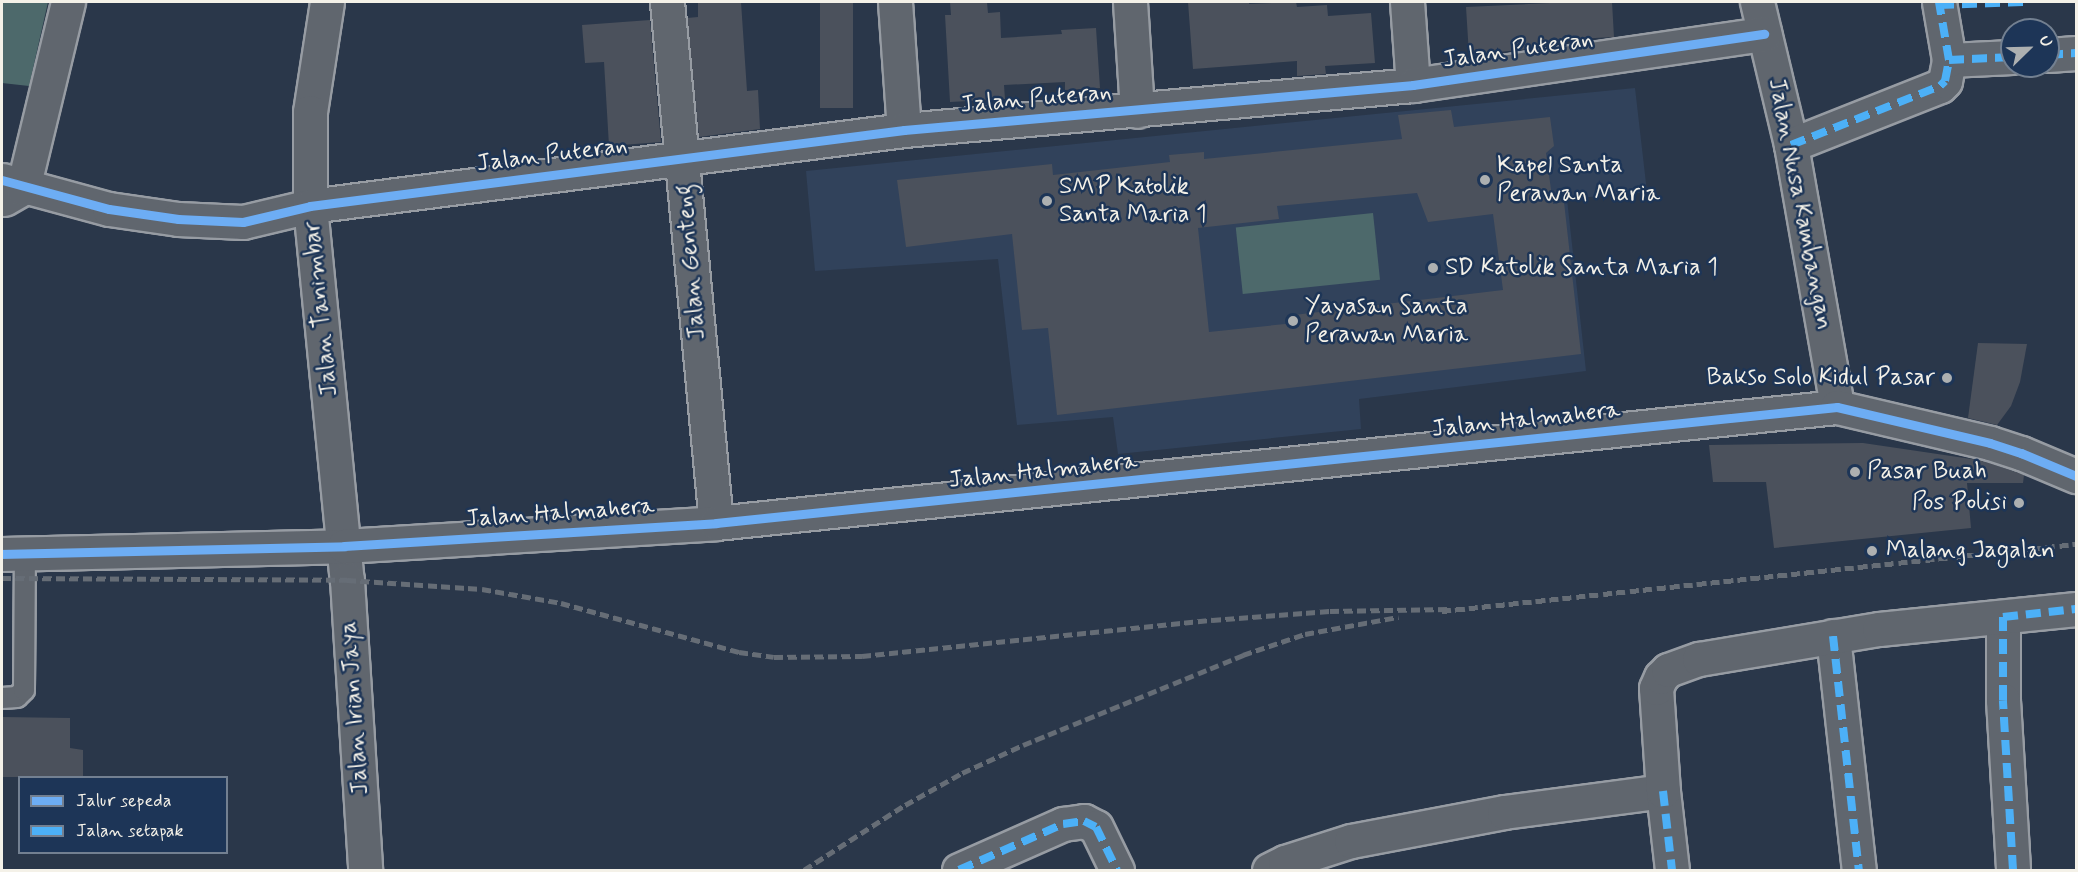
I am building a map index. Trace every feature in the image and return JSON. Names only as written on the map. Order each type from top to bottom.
[{"type":"street","points":[[9,190],[68,2]]},
{"type":"street","name":"Jalan Tanimbar","points":[[327,2],[310,112],[310,206],[344,546]]},
{"type":"street","name":"Jalan Genteng","points":[[667,2],[716,523]]},
{"type":"street","points":[[895,2],[904,130]]},
{"type":"street","points":[[1130,2],[1137,111]]},
{"type":"street","points":[[1407,2],[1413,85]]},
{"type":"street","name":"Jalan Nusa Kambangan","points":[[1757,2],[1791,146],[1837,407]]},
{"type":"street","points":[[1791,146],[1940,86],[1948,75],[1949,60],[1939,2]]},
{"type":"street","name":"Jalan Puteran","points":[[9,190],[109,209],[178,219],[243,222],[310,206],[904,130],[1413,85],[1764,34]]},
{"type":"street","points":[[2060,54],[2076,53]]},
{"type":"street","points":[[1949,60],[2000,58]]},
{"type":"street","name":"Jalan Halmahera","points":[[13,554],[344,546],[716,523],[1837,407],[1990,443],[2076,475]]},
{"type":"street","name":"Jalan Irian Jaya","points":[[344,546],[365,870]]},
{"type":"street","points":[[1672,870],[1663,791],[1656,688],[1668,670],[1699,658],[1880,628],[2076,609]]},
{"type":"street","points":[[2002,617],[2003,700],[2013,870]]},
{"type":"street","points":[[1833,636],[1859,870]]},
{"type":"street","points":[[1269,870],[1285,862],[1351,841],[1504,812],[1663,791]]},
{"type":"street","points":[[959,870],[1063,824],[1084,821],[1096,827],[1117,870]]},
{"type":"lane","points":[[2,698],[17,696],[24,690],[13,554]]},
{"type":"shaded area","name":"Yayasan Santa Perawan Maria","points":[[1635,88],[1647,192],[1567,199],[1586,371],[1359,399],[1361,429],[1118,454],[1113,417],[1017,425],[998,259],[815,271],[806,171]]},
{"type":"green space","points":[[2,2],[48,2],[29,86],[2,83]]},
{"type":"green space","points":[[1373,213],[1380,280],[1243,294],[1236,227]]},
{"type":"building","points":[[698,2],[741,2],[747,91],[758,90],[760,129],[699,137],[687,18],[698,17]]},
{"type":"building","points":[[820,2],[853,2],[853,108],[820,108]]},
{"type":"building","points":[[950,2],[987,2],[988,13],[1000,12],[1001,38],[1062,34],[1061,30],[1096,28],[1100,88],[1065,90],[1065,82],[1004,85],[1005,99],[950,102],[945,15],[951,15]]},
{"type":"building","points":[[1188,2],[1249,2],[1249,4],[1296,2],[1297,7],[1327,5],[1328,16],[1371,13],[1375,63],[1325,66],[1326,74],[1297,76],[1297,61],[1193,69]]},
{"type":"building","points":[[1612,2],[1614,37],[1538,41],[1538,48],[1469,55],[1466,7]]},
{"type":"building","points":[[650,20],[661,142],[609,146],[604,62],[585,63],[582,25]]},
{"type":"building","points":[[1451,110],[1454,127],[1550,117],[1554,146],[1546,153],[1553,204],[1564,202],[1581,354],[1057,415],[1048,328],[1022,330],[1012,234],[906,247],[897,180],[1052,164],[1053,175],[1170,162],[1169,155],[1204,152],[1204,159],[1402,139],[1398,115]],"holes":[[[1417,193],[1428,222],[1493,214],[1503,290],[1294,315],[1295,323],[1209,332],[1198,228],[1279,219],[1277,206]]]},
{"type":"building","points":[[1978,343],[2027,344],[2020,382],[2011,406],[1997,425],[1968,418]]},
{"type":"building","points":[[1863,443],[1985,461],[2024,475],[2023,483],[1967,483],[1971,528],[1774,548],[1766,482],[1713,482],[1709,445]]},
{"type":"building","points":[[2,717],[70,718],[70,748],[83,750],[83,776],[2,777]]},
{"type":"railway","points":[[1442,611],[2076,544]]},
{"type":"railway","points":[[2,578],[347,580],[482,589],[561,603],[739,652],[774,657],[862,656],[1212,620],[1330,611],[1450,609]]},
{"type":"railway","points":[[804,870],[905,805],[962,773],[1023,745],[1243,655],[1305,634],[1398,617]]},
{"type":"marked path","points":[[1791,145],[1940,86],[1945,81],[1949,60],[1939,2]]},
{"type":"marked path","points":[[1939,5],[2023,2]]},
{"type":"marked path","points":[[2060,54],[2076,53]]},
{"type":"marked path","points":[[1949,60],[2000,58]]},
{"type":"marked path","points":[[2013,870],[2003,700],[2003,617],[2076,609]]},
{"type":"marked path","points":[[1833,636],[1859,870]]},
{"type":"marked path","points":[[1663,791],[1672,870]]},
{"type":"marked path","points":[[959,870],[1063,824],[1084,821],[1096,827],[1117,870]]},
{"type":"cycle path","points":[[2,180],[109,209],[178,219],[243,222],[310,206],[904,130],[1413,85],[1764,34]]},
{"type":"cycle path","points":[[2,554],[344,546],[716,523],[1837,407],[1990,443],[2076,476]]},
{"type":"place","name":"Kapel Santa Perawan Maria","points":[[1485,180]]},
{"type":"place","name":"SMP Katolik Santa Maria 1","points":[[1047,201]]},
{"type":"place","name":"SD Katolik Santa Maria 1","points":[[1433,268]]},
{"type":"place","name":"Yayasan Santa Perawan Maria","points":[[1293,321]]},
{"type":"place","name":"Bakso Solo Kidul Pasar","points":[[1947,378]]},
{"type":"place","name":"Pasar Buah","points":[[1855,472]]},
{"type":"place","name":"Pos Polisi","points":[[2019,503]]},
{"type":"place","name":"Malang Jagalan","points":[[1872,551]]}]
